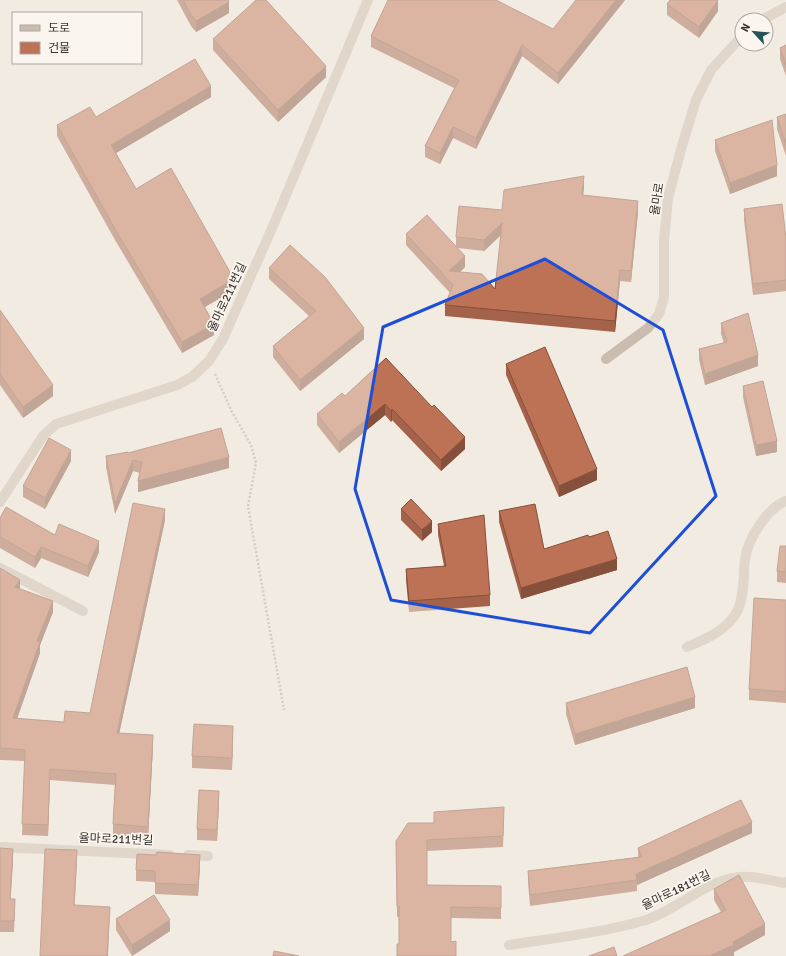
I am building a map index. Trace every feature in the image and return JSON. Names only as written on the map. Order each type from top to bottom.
[{"type":"lane","name":"율마로211번길","points":[[0,502],[43,436],[56,424],[177,385],[192,377],[209,361],[223,339],[274,226],[368,0]]},
{"type":"lane","points":[[774,14],[786,7]]},
{"type":"lane","name":"율마로","points":[[606,358],[648,328],[659,314],[664,297],[664,241],[668,198],[682,146],[696,100],[711,70],[734,45]]},
{"type":"lane","points":[[687,647],[711,637],[724,627],[737,611],[743,594],[745,557],[755,531],[769,513],[786,501]]},
{"type":"lane","points":[[0,568],[84,611]]},
{"type":"lane","name":"율마로211번길","points":[[0,847],[208,856]]},
{"type":"lane","name":"율마로181번길","points":[[509,944],[608,930],[648,919],[676,906],[713,885],[733,877],[754,877],[785,883]]},
{"type":"path","points":[[209,361],[232,412],[251,445],[256,463],[248,506],[284,710]]},
{"type":"highlighted area","points":[[545,259],[663,330],[716,496],[590,633],[391,600],[355,489],[383,327]]},
{"type":"building","points":[[183,0],[228,0],[229,2],[196,21]]},
{"type":"building","points":[[256,0],[266,0],[326,66],[278,110],[213,39]]},
{"type":"building","points":[[388,0],[496,0],[553,29],[576,0],[616,0],[558,73],[522,45],[476,138],[453,127],[440,153],[425,146],[459,80],[371,36]]},
{"type":"building","points":[[670,0],[718,0],[699,27],[667,4]]},
{"type":"building","points":[[786,45],[786,65],[780,48]]},
{"type":"building","points":[[195,59],[211,86],[111,145],[136,189],[171,168],[234,279],[200,299],[214,324],[182,342],[115,229],[57,125],[90,107],[96,117]]},
{"type":"building","points":[[786,114],[786,144],[777,117]]},
{"type":"building","points":[[772,120],[777,165],[730,183],[715,140]]},
{"type":"building","points":[[584,176],[582,195],[638,201],[631,271],[620,270],[615,321],[445,305],[453,285],[406,234],[427,215],[465,256],[449,271],[482,274],[495,289],[502,223],[484,240],[456,237],[459,206],[502,210],[504,190]]},
{"type":"building","points":[[782,204],[786,238],[786,280],[753,284],[744,209]]},
{"type":"building","points":[[290,245],[325,277],[364,328],[300,380],[273,346],[316,311],[269,268]]},
{"type":"building","points":[[0,310],[53,385],[23,407],[0,374]]},
{"type":"building","points":[[748,313],[758,355],[705,374],[699,349],[727,342],[721,323]]},
{"type":"building","points":[[545,347],[597,469],[559,486],[506,364]]},
{"type":"building","points":[[386,358],[432,407],[434,405],[465,437],[441,460],[392,409],[391,411],[385,404],[339,442],[317,414],[342,393],[345,396]]},
{"type":"building","points":[[763,381],[777,441],[756,445],[743,386]]},
{"type":"building","points":[[221,428],[229,457],[138,481],[142,462],[133,460],[115,503],[106,456],[128,453]]},
{"type":"building","points":[[49,438],[71,450],[45,498],[23,486]]},
{"type":"building","points":[[411,499],[432,521],[422,530],[401,509]]},
{"type":"building","points":[[133,503],[165,509],[117,733],[153,735],[148,827],[113,824],[116,774],[50,769],[48,825],[22,824],[25,750],[0,748],[0,568],[20,580],[15,587],[53,601],[37,641],[40,642],[13,718],[64,722],[65,711],[90,713]]},
{"type":"building","points":[[535,504],[544,549],[588,535],[589,537],[608,531],[617,559],[521,588],[499,511]]},
{"type":"building","points":[[6,507],[55,535],[59,524],[99,541],[88,566],[41,547],[35,557],[0,537],[0,518]]},
{"type":"building","points":[[484,515],[490,595],[409,601],[406,569],[446,566],[438,524]]},
{"type":"building","points":[[780,546],[786,546],[786,572],[777,571]]},
{"type":"building","points":[[754,598],[786,600],[786,692],[749,689]]},
{"type":"building","points":[[687,667],[695,697],[575,734],[566,703]]},
{"type":"building","points":[[194,724],[233,726],[232,758],[192,756]]},
{"type":"building","points":[[199,790],[219,791],[217,830],[197,829]]},
{"type":"building","points":[[741,800],[752,822],[636,874],[637,880],[530,895],[528,871],[642,857],[638,848]]},
{"type":"building","points":[[504,807],[503,836],[427,840],[427,885],[501,886],[501,908],[451,907],[451,942],[456,941],[456,956],[397,956],[397,944],[399,944],[399,906],[397,906],[396,841],[408,823],[434,823],[434,812]]},
{"type":"building","points":[[0,848],[13,849],[10,899],[15,899],[14,921],[0,921]]},
{"type":"building","points":[[45,849],[77,850],[74,905],[110,907],[107,956],[40,956]]},
{"type":"building","points":[[157,852],[200,855],[198,885],[155,883],[155,871],[136,870],[137,854],[156,855]]},
{"type":"building","points":[[739,875],[765,924],[733,942],[734,945],[709,956],[623,956],[726,910],[714,889]]},
{"type":"building","points":[[154,895],[170,920],[132,945],[116,919]]},
{"type":"building","points":[[614,947],[617,956],[589,956]]},
{"type":"building","points":[[274,951],[299,956],[273,956]]}]
